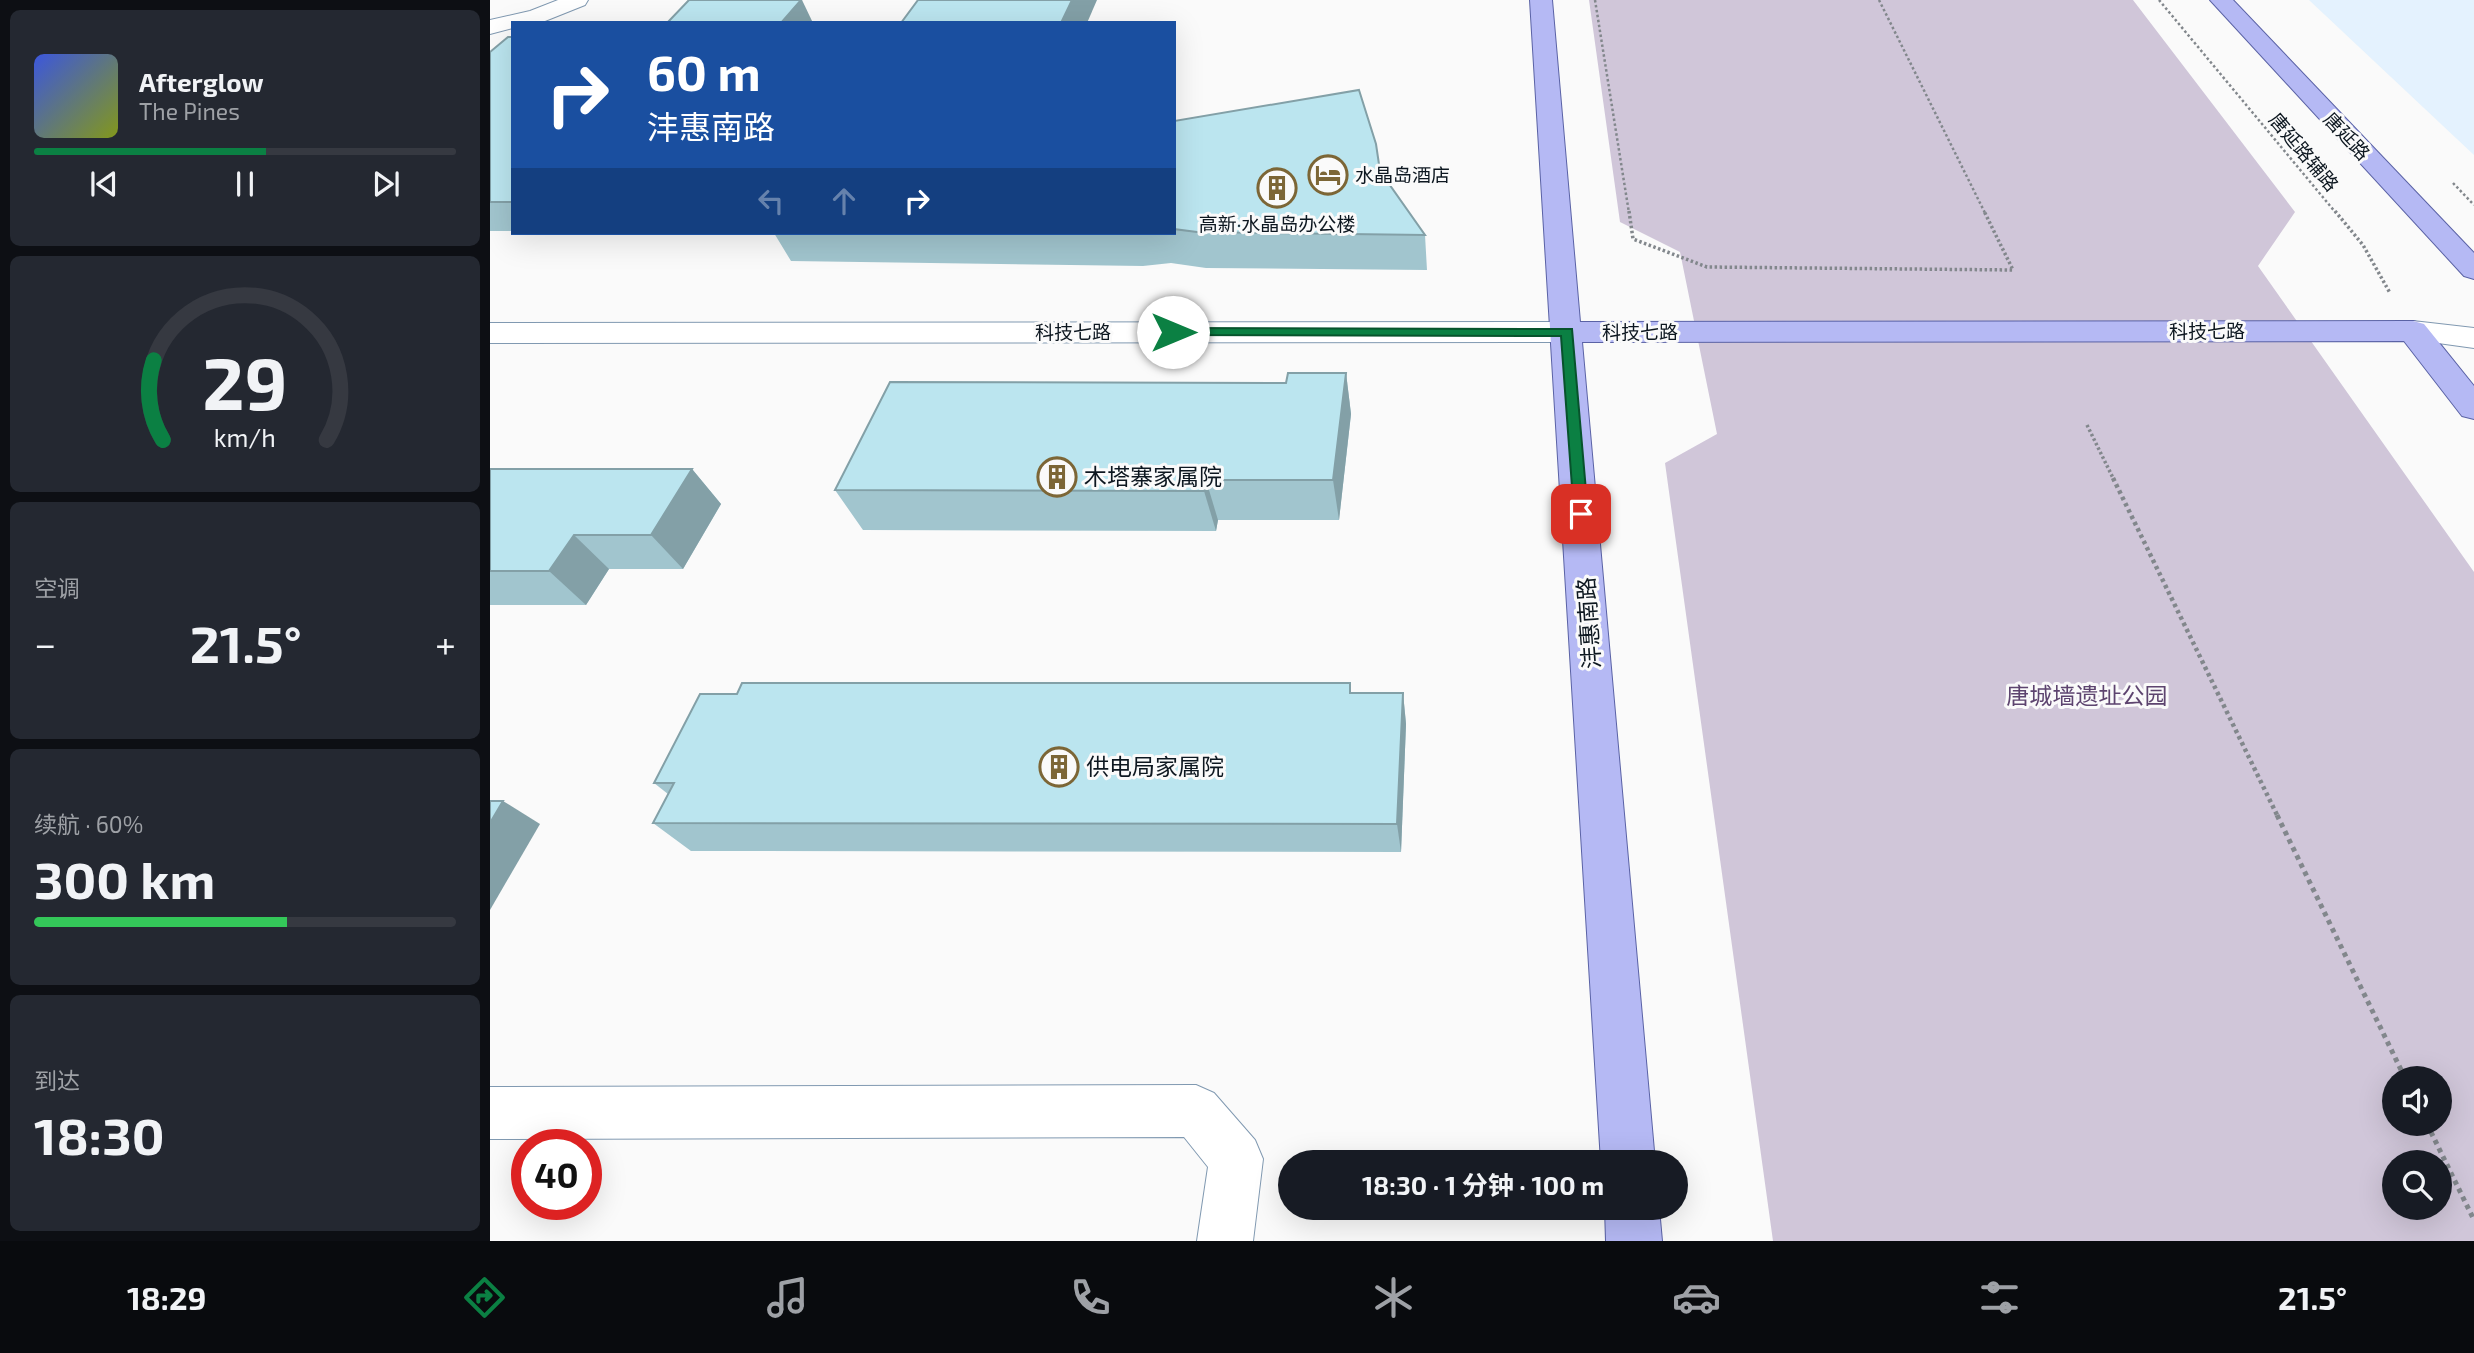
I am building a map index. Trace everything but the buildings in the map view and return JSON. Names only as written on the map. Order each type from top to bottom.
[{"type":"main road","name":"沣惠南路","points":[[1541,0],[1627,1150]]},
{"type":"main road","name":"唐延路","points":[[2221,0],[2474,270]]},
{"type":"main road","name":"科技七路","points":[[1567,332],[2413,331]]},
{"type":"main road","points":[[2413,331],[2474,408]]},
{"type":"main road","points":[[1633,1220],[1634,1241]]},
{"type":"street","points":[[516,21],[537,16],[577,0]]},
{"type":"street","points":[[490,27],[511,22]]},
{"type":"street","points":[[2413,331],[2474,326]]},
{"type":"street","points":[[2413,331],[2474,338]]},
{"type":"street","name":"科技七路","points":[[490,333],[1567,332]]},
{"type":"street","points":[[490,1113],[1196,1111],[1236,1159],[1225,1241]]},
{"type":"path","points":[[1594,0],[1633,239],[1707,267],[2013,270],[1879,0]]},
{"type":"path","name":"唐延路辅路","points":[[2159,0],[2362,245],[2413,331]]},
{"type":"path","points":[[2087,425],[2399,1066]]},
{"type":"path","points":[[2433,1136],[2474,1220]]},
{"type":"shaded area","points":[[2309,0],[2474,0],[2474,155]]},
{"type":"green space","name":"唐城墙遗址公园","points":[[1589,0],[2133,0],[2295,212],[2258,266],[2474,572],[2474,1241],[1773,1241],[1665,463],[1717,434],[1680,252],[1620,222]]},
{"type":"place","name":"水晶岛酒店","points":[[1328,175]]},
{"type":"place","name":"高新·水晶岛办公楼","points":[[1277,188]]},
{"type":"place","name":"木塔寨家属院","points":[[1057,477]]},
{"type":"place","name":"供电局家属院","points":[[1059,767]]},
{"type":"route","points":[[1173,332],[1567,332],[1581,514]]}]
